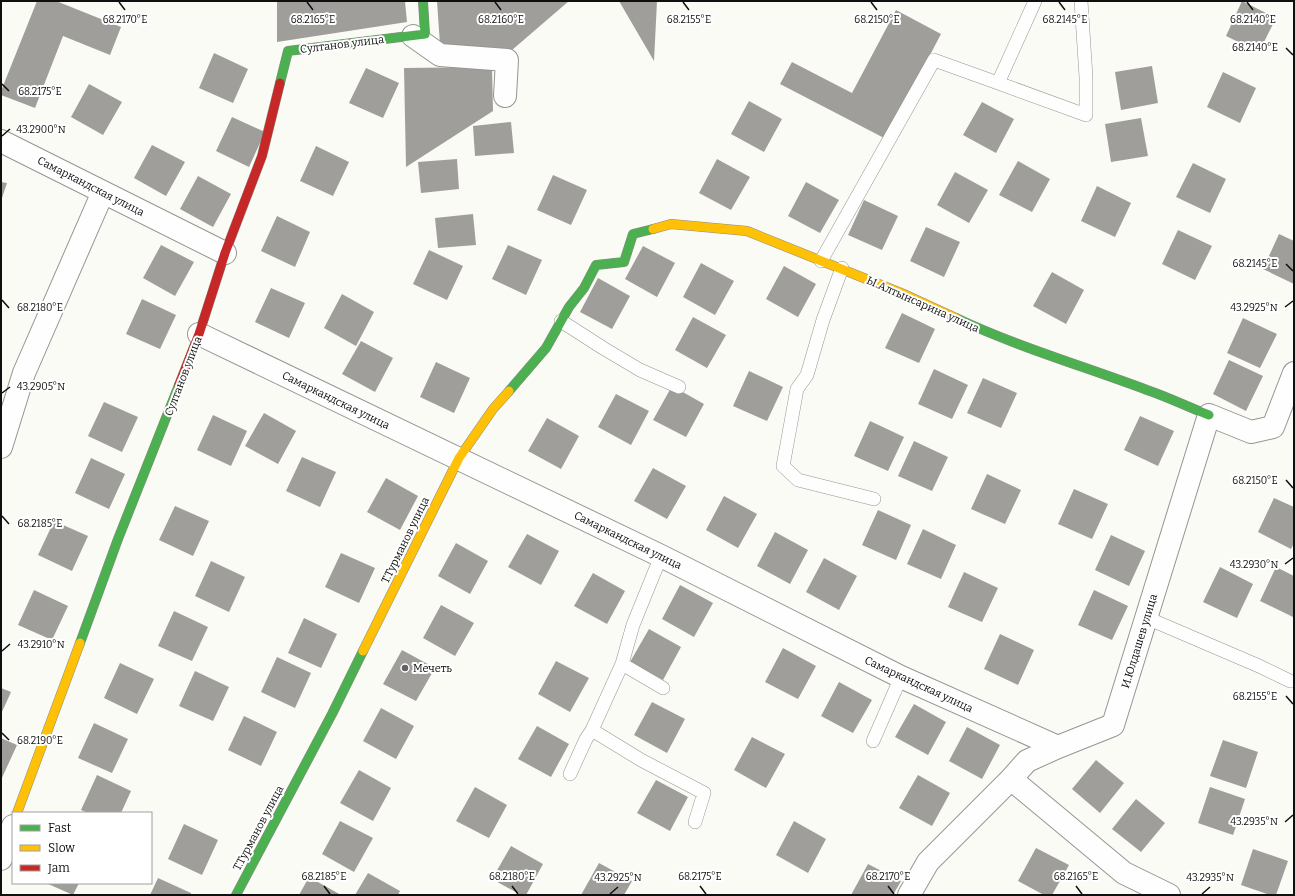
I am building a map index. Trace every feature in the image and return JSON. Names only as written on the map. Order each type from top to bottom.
[{"type":"street","points":[[413,36],[425,34],[424,1]]},
{"type":"street","points":[[413,36],[440,55],[507,60],[505,96]]},
{"type":"street","name":"Султанов улица","points":[[18,812],[118,539],[199,334],[225,253],[262,156],[288,51],[413,36]]},
{"type":"street","name":"Самаркандская улица","points":[[1,141],[225,253]]},
{"type":"street","points":[[1,447],[24,373],[103,192]]},
{"type":"street","name":"Ы.Алтынсарина улица","points":[[632,234],[671,224],[747,231],[842,268],[906,295],[982,330],[1078,366],[1148,390],[1210,415]]},
{"type":"street","name":"Т.Турманов улица","points":[[236,895],[332,714],[459,458],[493,409],[546,348],[569,307],[584,288],[596,265],[624,262],[632,234]]},
{"type":"street","name":"Самаркандская улица","points":[[199,334],[661,556],[900,677],[1058,747]]},
{"type":"street","points":[[1210,415],[1251,432],[1273,427],[1289,403],[1294,373]]},
{"type":"street","name":"И.Юлдашев улица","points":[[910,895],[928,862],[1028,761],[1113,725],[1210,415]]},
{"type":"street","points":[[1011,779],[1124,873],[1169,895]]},
{"type":"street","points":[[1,859],[12,829]]},
{"type":"lane","points":[[998,83],[1035,1]]},
{"type":"lane","points":[[821,261],[934,60],[1086,116],[1086,77],[1081,1]]},
{"type":"lane","points":[[842,268],[823,320],[807,375],[797,389],[783,466],[798,480],[874,499]]},
{"type":"lane","points":[[561,321],[640,370],[679,387]]},
{"type":"lane","points":[[570,774],[622,664],[633,625],[661,556]]},
{"type":"lane","points":[[1147,618],[1259,666],[1290,681]]},
{"type":"lane","points":[[622,664],[663,688]]},
{"type":"lane","points":[[873,741],[900,677]]},
{"type":"lane","points":[[592,730],[641,760],[704,793],[696,822]]},
{"type":"building","points":[[37,1],[56,1],[121,27],[110,55],[63,36],[35,108],[1,95],[1,91]]},
{"type":"building","points":[[277,1],[405,1],[407,22],[277,42]]},
{"type":"building","points":[[437,1],[569,1],[512,50],[440,45]]},
{"type":"building","points":[[619,1],[657,1],[654,61]]},
{"type":"building","points":[[1242,1],[1276,18],[1259,52],[1226,36]]},
{"type":"building","points":[[896,10],[941,34],[886,139],[780,84],[792,62],[852,93]]},
{"type":"building","points":[[214,53],[248,69],[233,103],[199,88]]},
{"type":"building","points":[[1152,66],[1158,103],[1121,110],[1115,72]]},
{"type":"building","points":[[492,67],[493,111],[406,167],[404,68]]},
{"type":"building","points":[[366,68],[399,83],[383,118],[349,103]]},
{"type":"building","points":[[1223,72],[1256,88],[1240,123],[1207,107]]},
{"type":"building","points":[[89,84],[122,102],[103,135],[71,117]]},
{"type":"building","points":[[749,101],[782,119],[764,152],[731,134]]},
{"type":"building","points":[[982,102],[1014,119],[996,153],[963,135]]},
{"type":"building","points":[[232,117],[265,132],[249,167],[216,151]]},
{"type":"building","points":[[1141,118],[1148,156],[1111,162],[1105,124]]},
{"type":"building","points":[[511,122],[514,153],[475,156],[473,126]]},
{"type":"building","points":[[152,145],[185,162],[166,196],[134,178]]},
{"type":"building","points":[[316,146],[349,162],[333,196],[300,181]]},
{"type":"building","points":[[457,159],[459,189],[421,193],[418,162]]},
{"type":"building","points":[[717,159],[750,177],[731,210],[699,193]]},
{"type":"building","points":[[1018,161],[1050,179],[1032,212],[999,195]]},
{"type":"building","points":[[1193,163],[1226,179],[1210,213],[1176,197]]},
{"type":"building","points":[[955,172],[988,190],[969,223],[937,205]]},
{"type":"building","points":[[553,175],[587,190],[571,225],[537,210]]},
{"type":"building","points":[[198,176],[231,194],[213,227],[180,209]]},
{"type":"building","points":[[1,182],[7,183],[1,201]]},
{"type":"building","points":[[806,182],[839,200],[820,233],[788,216]]},
{"type":"building","points":[[1097,186],[1131,203],[1115,237],[1081,221]]},
{"type":"building","points":[[864,200],[898,216],[882,250],[848,235]]},
{"type":"building","points":[[473,214],[476,245],[438,248],[435,218]]},
{"type":"building","points":[[277,216],[310,232],[295,267],[261,251]]},
{"type":"building","points":[[926,227],[960,242],[944,277],[910,261]]},
{"type":"building","points":[[1178,230],[1212,246],[1195,280],[1162,264]]},
{"type":"building","points":[[1279,234],[1294,241],[1294,284],[1263,269]]},
{"type":"building","points":[[161,245],[194,262],[175,296],[143,278]]},
{"type":"building","points":[[508,245],[542,260],[526,295],[492,279]]},
{"type":"building","points":[[643,246],[675,263],[657,297],[625,279]]},
{"type":"building","points":[[429,250],[463,266],[447,300],[413,284]]},
{"type":"building","points":[[701,263],[734,281],[715,315],[683,297]]},
{"type":"building","points":[[784,266],[816,284],[798,317],[766,299]]},
{"type":"building","points":[[1052,272],[1084,290],[1066,324],[1033,306]]},
{"type":"building","points":[[598,278],[630,296],[612,329],[580,312]]},
{"type":"building","points":[[271,288],[305,303],[289,338],[255,322]]},
{"type":"building","points":[[342,294],[374,312],[356,346],[324,328]]},
{"type":"building","points":[[142,299],[176,315],[160,349],[126,334]]},
{"type":"building","points":[[902,313],[935,329],[919,363],[885,348]]},
{"type":"building","points":[[693,317],[726,335],[707,368],[675,350]]},
{"type":"building","points":[[1243,318],[1277,334],[1260,368],[1227,353]]},
{"type":"building","points":[[361,341],[393,358],[375,392],[342,374]]},
{"type":"building","points":[[1229,360],[1263,376],[1246,411],[1213,394]]},
{"type":"building","points":[[436,362],[470,378],[454,413],[420,397]]},
{"type":"building","points":[[934,369],[968,385],[952,419],[918,404]]},
{"type":"building","points":[[749,371],[783,387],[767,421],[733,406]]},
{"type":"building","points":[[983,378],[1017,393],[1001,428],[967,413]]},
{"type":"building","points":[[672,386],[704,404],[686,437],[653,420]]},
{"type":"building","points":[[616,394],[649,411],[631,445],[598,427]]},
{"type":"building","points":[[104,402],[138,417],[122,452],[88,436]]},
{"type":"building","points":[[264,413],[296,431],[278,464],[245,446]]},
{"type":"building","points":[[213,415],[247,431],[231,466],[197,450]]},
{"type":"building","points":[[1140,416],[1174,431],[1158,466],[1124,450]]},
{"type":"building","points":[[547,418],[579,436],[561,469],[528,451]]},
{"type":"building","points":[[870,421],[904,437],[888,471],[854,456]]},
{"type":"building","points":[[914,441],[948,457],[932,491],[898,476]]},
{"type":"building","points":[[302,457],[336,472],[320,507],[286,491]]},
{"type":"building","points":[[91,458],[125,474],[109,509],[75,493]]},
{"type":"building","points":[[653,468],[686,486],[667,519],[634,501]]},
{"type":"building","points":[[987,474],[1021,490],[1005,524],[971,509]]},
{"type":"building","points":[[386,478],[418,496],[400,530],[367,512]]},
{"type":"building","points":[[1074,489],[1108,504],[1092,539],[1058,524]]},
{"type":"building","points":[[724,496],[757,514],[738,548],[706,530]]},
{"type":"building","points":[[1274,498],[1294,507],[1294,543],[1291,549],[1258,532]]},
{"type":"building","points":[[175,506],[209,521],[193,556],[159,540]]},
{"type":"building","points":[[878,510],[911,525],[896,560],[862,545]]},
{"type":"building","points":[[54,521],[88,536],[72,571],[38,555]]},
{"type":"building","points":[[923,529],[956,545],[941,579],[907,564]]},
{"type":"building","points":[[775,532],[808,550],[790,584],[757,566]]},
{"type":"building","points":[[527,534],[559,551],[541,585],[508,567]]},
{"type":"building","points":[[1111,535],[1145,551],[1129,586],[1095,570]]},
{"type":"building","points":[[456,543],[488,561],[470,594],[438,576]]},
{"type":"building","points":[[341,553],[375,568],[359,603],[325,587]]},
{"type":"building","points":[[824,558],[857,576],[839,610],[806,592]]},
{"type":"building","points":[[211,561],[245,577],[229,612],[195,596]]},
{"type":"building","points":[[1220,567],[1253,584],[1237,618],[1203,602]]},
{"type":"building","points":[[1276,567],[1294,576],[1293,617],[1260,601]]},
{"type":"building","points":[[964,572],[998,588],[982,622],[948,607]]},
{"type":"building","points":[[593,573],[625,591],[607,624],[574,606]]},
{"type":"building","points":[[680,585],[713,603],[694,637],[662,619]]},
{"type":"building","points":[[34,590],[68,606],[52,640],[18,625]]},
{"type":"building","points":[[1094,590],[1128,606],[1112,640],[1078,625]]},
{"type":"building","points":[[441,605],[474,623],[455,656],[423,638]]},
{"type":"building","points":[[174,611],[208,627],[192,661],[158,646]]},
{"type":"building","points":[[304,618],[337,634],[321,668],[288,653]]},
{"type":"building","points":[[649,629],[681,647],[663,680],[630,662]]},
{"type":"building","points":[[1000,634],[1034,650],[1018,685],[984,669]]},
{"type":"building","points":[[783,648],[816,666],[798,699],[765,682]]},
{"type":"building","points":[[402,650],[435,668],[416,701],[383,684]]},
{"type":"building","points":[[277,657],[311,673],[295,708],[261,692]]},
{"type":"building","points":[[556,661],[589,678],[570,712],[538,694]]},
{"type":"building","points":[[120,663],[154,679],[137,714],[104,698]]},
{"type":"building","points":[[195,671],[229,687],[213,721],[179,706]]},
{"type":"building","points":[[839,682],[872,700],[853,733],[821,716]]},
{"type":"building","points":[[1,688],[11,692],[1,714]]},
{"type":"building","points":[[652,702],[685,719],[667,753],[634,735]]},
{"type":"building","points":[[914,704],[946,722],[928,755],[895,737]]},
{"type":"building","points":[[381,708],[414,726],[396,759],[363,741]]},
{"type":"building","points":[[244,716],[277,732],[261,766],[228,750]]},
{"type":"building","points":[[94,723],[128,739],[112,773],[78,758]]},
{"type":"building","points":[[537,726],[569,744],[551,777],[518,759]]},
{"type":"building","points":[[967,727],[1000,745],[982,779],[949,761]]},
{"type":"building","points":[[752,737],[785,754],[766,788],[734,770]]},
{"type":"building","points":[[1,738],[17,745],[1,780]]},
{"type":"building","points":[[1223,740],[1258,752],[1246,788],[1210,776]]},
{"type":"building","points":[[1096,760],[1124,783],[1100,813],[1072,789]]},
{"type":"building","points":[[359,770],[391,788],[373,821],[340,803]]},
{"type":"building","points":[[97,775],[131,791],[121,812],[86,812],[81,810]]},
{"type":"building","points":[[918,775],[950,793],[932,826],[899,808]]},
{"type":"building","points":[[656,780],[688,797],[670,831],[637,813]]},
{"type":"building","points":[[475,787],[507,805],[489,838],[456,821]]},
{"type":"building","points":[[1210,787],[1245,799],[1233,835],[1198,823]]},
{"type":"building","points":[[1136,799],[1165,823],[1141,852],[1112,829]]},
{"type":"building","points":[[340,821],[373,838],[354,872],[322,854]]},
{"type":"building","points":[[794,821],[826,839],[808,873],[776,855]]},
{"type":"building","points":[[184,824],[218,840],[202,875],[168,859]]},
{"type":"building","points":[[511,846],[543,864],[526,895],[521,895],[492,879]]},
{"type":"building","points":[[1036,848],[1069,865],[1052,895],[1044,895],[1018,881]]},
{"type":"building","points":[[1253,849],[1288,861],[1276,895],[1270,895],[1241,885]]},
{"type":"building","points":[[599,863],[632,881],[624,895],[581,895]]},
{"type":"building","points":[[868,864],[901,881],[893,895],[851,895]]},
{"type":"building","points":[[368,873],[400,891],[398,895],[355,895]]},
{"type":"building","points":[[309,877],[341,895],[299,895]]},
{"type":"building","points":[[158,878],[191,893],[191,895],[150,895]]},
{"type":"building","points":[[48,884],[78,884],[73,895]]},
{"type":"traffic: fast","points":[[280,83],[288,51],[425,34],[423,1]]},
{"type":"traffic: fast","points":[[509,391],[546,348],[569,307],[584,288],[596,265],[624,262],[633,234],[653,229]]},
{"type":"traffic: fast","points":[[956,318],[1003,338],[1155,393],[1209,415]]},
{"type":"traffic: fast","points":[[80,643],[118,539],[179,385]]},
{"type":"traffic: fast","points":[[236,895],[332,714],[363,651]]},
{"type":"traffic: slow","points":[[653,229],[671,224],[747,231],[906,295],[956,318]]},
{"type":"traffic: slow","points":[[363,651],[459,458],[493,409],[509,391]]},
{"type":"traffic: slow","points":[[17,812],[80,643]]},
{"type":"traffic: jam","points":[[179,385],[199,334],[225,253],[262,156],[280,83]]},
{"type":"place","name":"Мечеть","points":[[405,668]]}]
